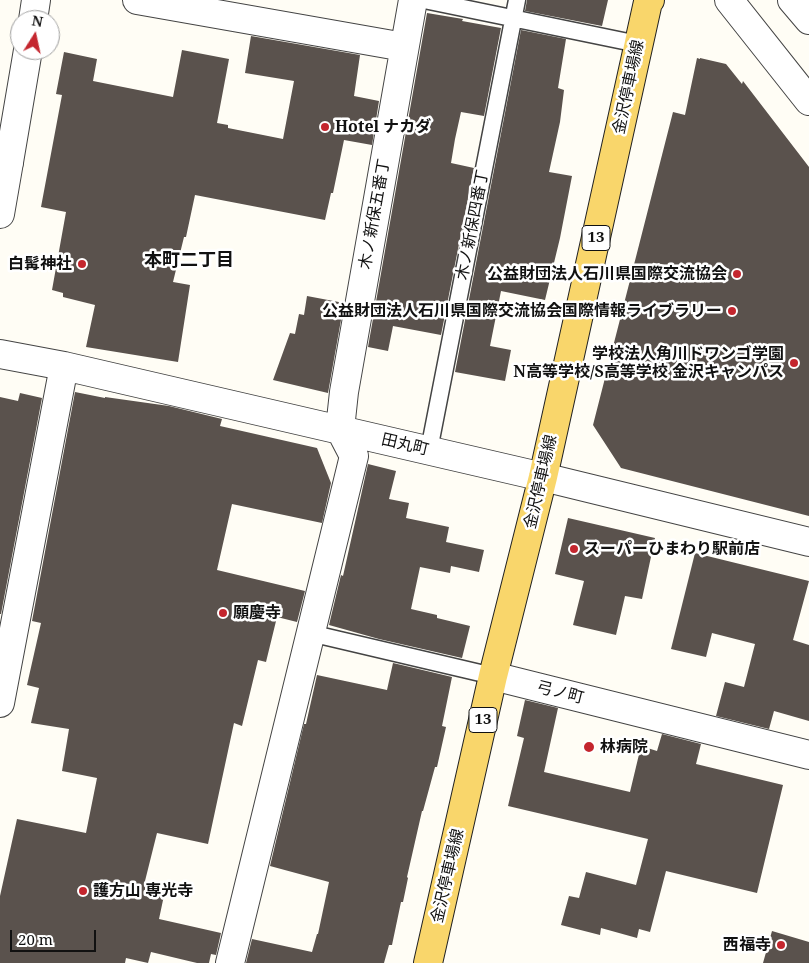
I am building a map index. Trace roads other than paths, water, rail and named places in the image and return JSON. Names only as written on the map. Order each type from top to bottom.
[{"type":"main road","name":"金沢停車場線","points":[[428,963],[493,676],[543,477],[638,44],[650,0]]},
{"type":"street","points":[[137,0],[404,46]]},
{"type":"street","name":"木ノ新保五番丁","points":[[340,429],[348,367],[413,0]]},
{"type":"street","points":[[729,0],[809,100]]},
{"type":"street","points":[[792,0],[809,20]]},
{"type":"street","points":[[0,214],[4,162],[26,60]]},
{"type":"street","name":"田丸町","points":[[0,354],[64,366],[340,429],[809,542]]},
{"type":"street","points":[[0,703],[64,366]]},
{"type":"street","points":[[230,963],[354,456],[340,429]]},
{"type":"street","name":"弓ノ町","points":[[493,676],[809,755]]},
{"type":"lane","points":[[424,0],[638,44]]},
{"type":"lane","name":"木ノ新保四番丁","points":[[430,450],[517,0]]},
{"type":"lane","name":"弓ノ町","points":[[310,633],[493,676]]},
{"type":"place","name":"Hotel ナカダ","points":[[325,127]]},
{"type":"place","name":"白髯神社","points":[[82,264]]},
{"type":"place","name":"公益財団法人石川県国際交流協会","points":[[737,274]]},
{"type":"place","name":"公益財団法人石川県国際交流協会国際情報ライブラリー","points":[[732,311]]},
{"type":"place","name":"学校法人角川ドワンゴ学園 N高等学校/S高等学校 金沢キャンパス","points":[[794,363]]},
{"type":"place","name":"スーパーひまわり駅前店","points":[[574,549]]},
{"type":"place","name":"願慶寺","points":[[223,613]]},
{"type":"place","name":"林病院","points":[[589,747]]},
{"type":"place","name":"護方山 専光寺","points":[[83,891]]},
{"type":"place","name":"西福寺","points":[[781,945]]},
{"type":"district","name":"本町二丁目","points":[[189,261]]}]
